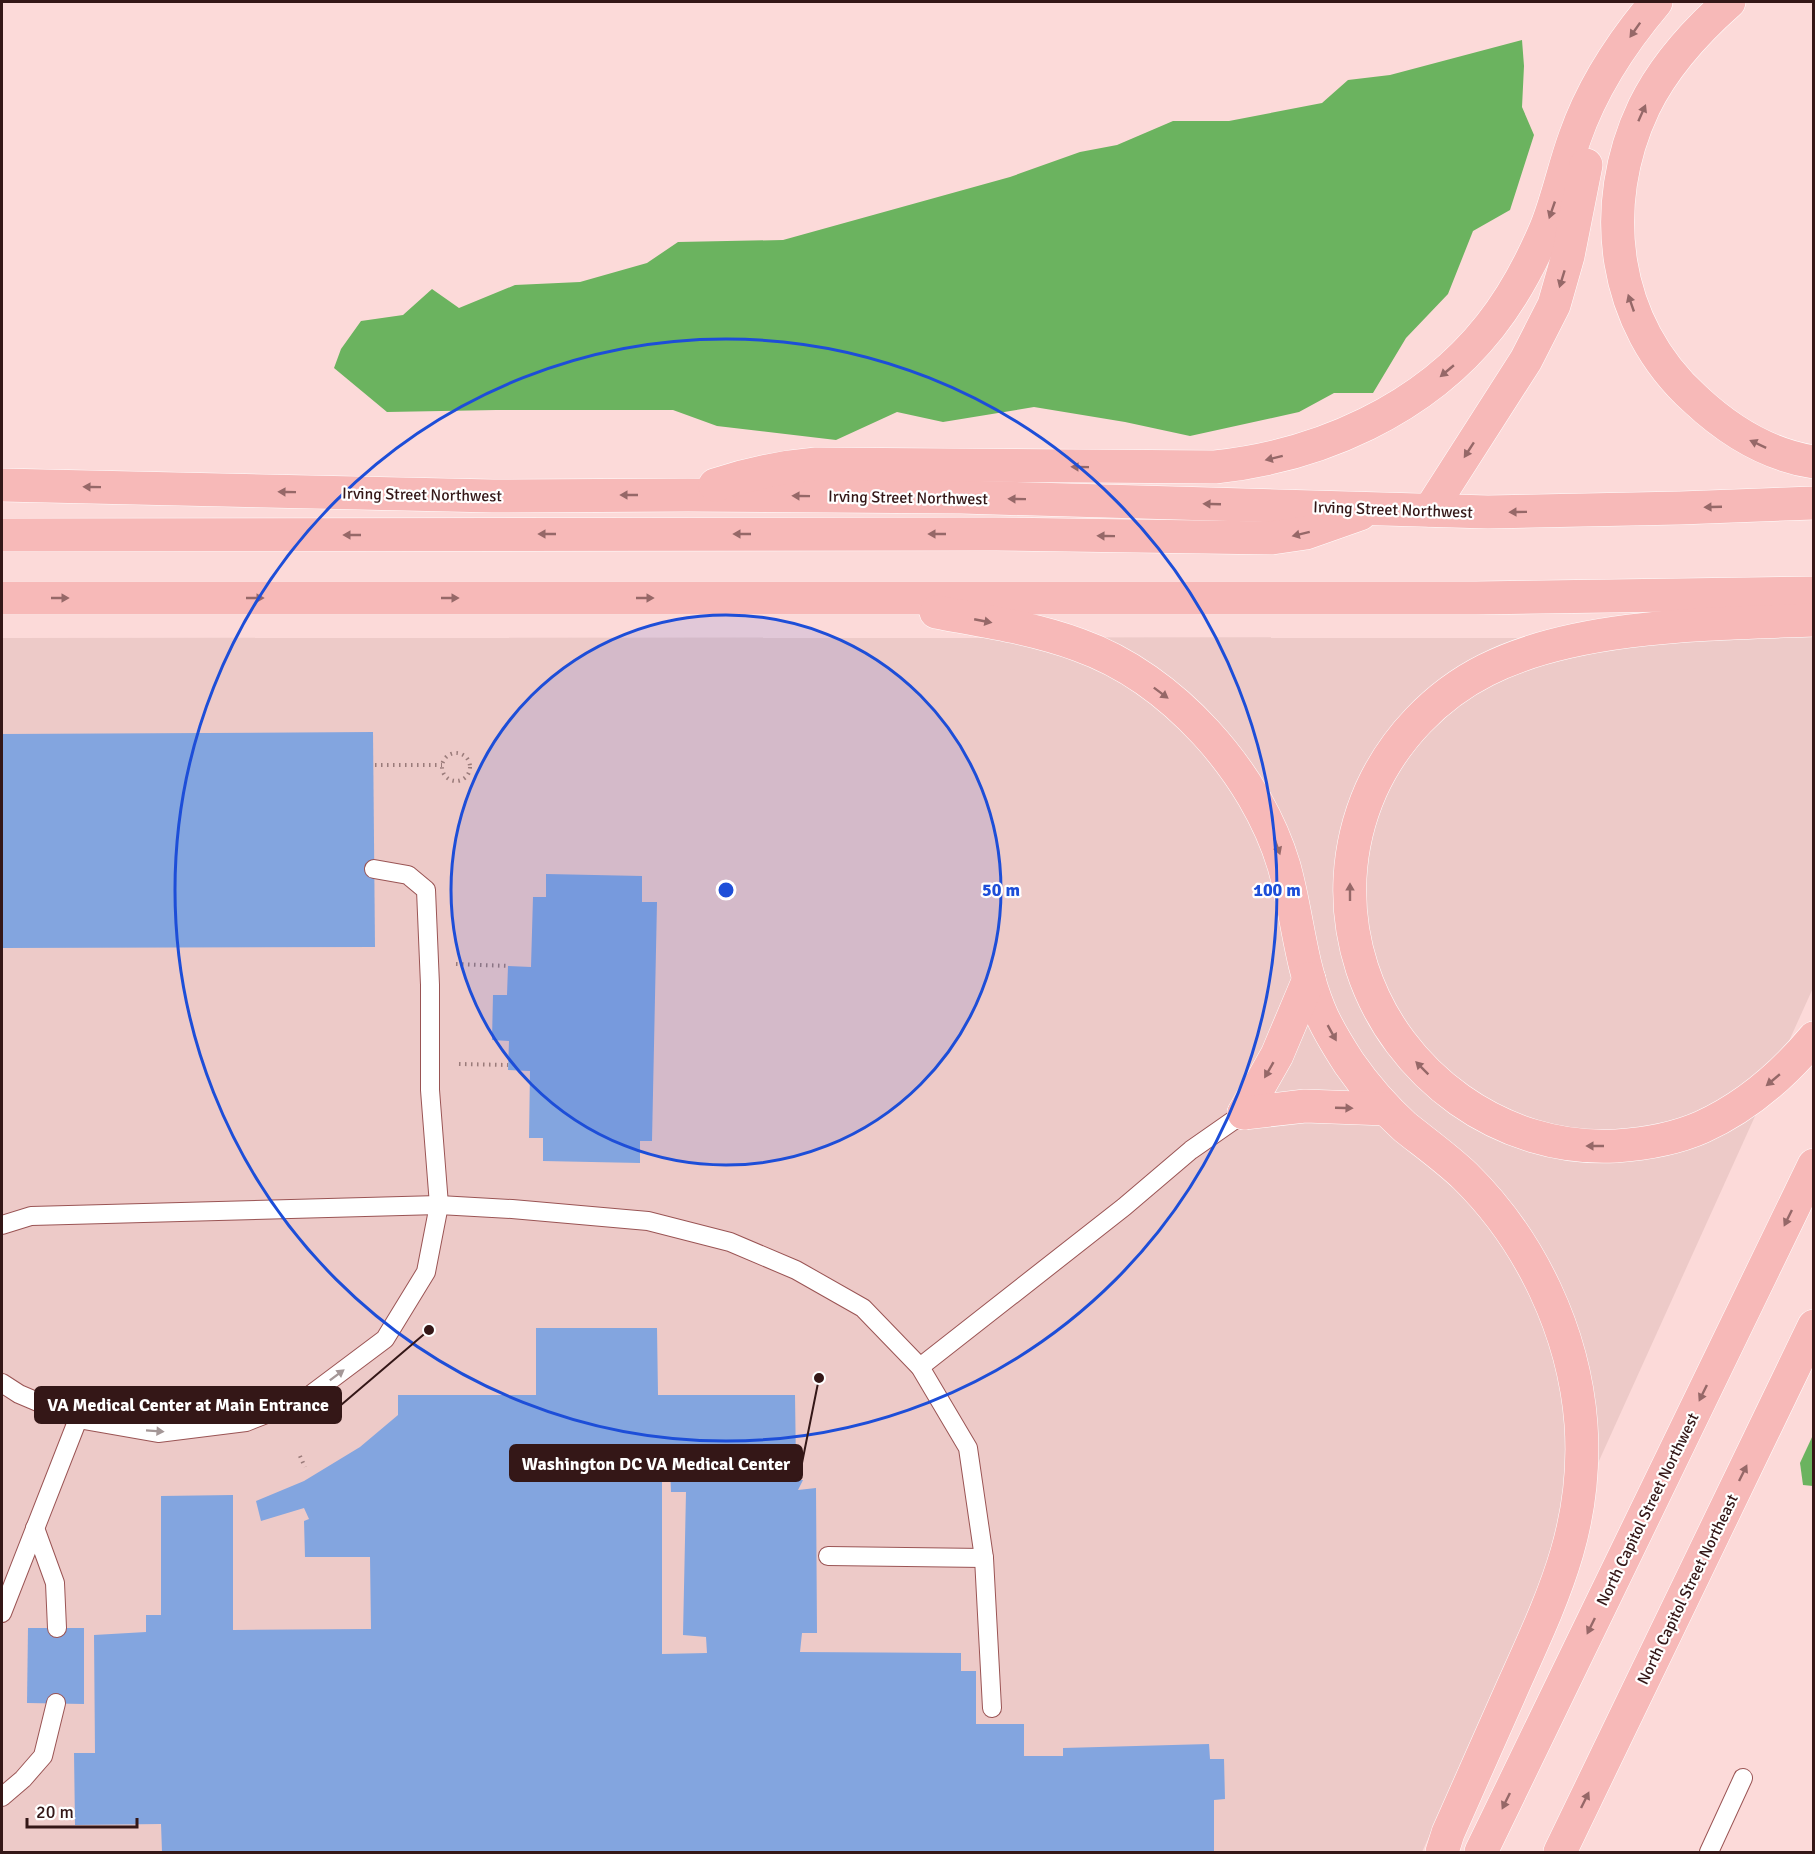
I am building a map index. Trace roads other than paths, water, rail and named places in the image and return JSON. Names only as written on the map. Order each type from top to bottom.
[{"type":"main road","points":[[688,495],[741,476],[791,466],[816,464],[1215,467],[1272,459],[1353,431],[1404,403],[1428,386],[1466,353],[1491,325],[1522,276],[1546,227],[1582,120],[1598,86],[1656,2]]},
{"type":"main road","points":[[1729,2],[1683,47],[1645,106],[1631,138],[1617,200],[1617,226],[1622,271],[1631,305],[1643,331],[1671,374],[1686,392],[1724,425],[1748,439],[1777,452],[1814,462]]},
{"type":"main road","points":[[1430,510],[1526,360],[1554,305],[1568,256],[1591,142],[1615,60]]},
{"type":"main road","name":"Irving Street Northwest","points":[[2,485],[493,496],[688,495],[973,498],[1488,512],[1814,503]]},
{"type":"main road","points":[[2,535],[996,534],[1272,538],[1290,537],[1321,529],[1376,508]]},
{"type":"main road","points":[[2,598],[1521,598],[1814,593]]},
{"type":"main road","points":[[863,598],[1028,630],[1081,645],[1141,678],[1192,719],[1214,741],[1233,765],[1263,813],[1283,862],[1309,979],[1319,1009],[1334,1037],[1368,1088],[1386,1109],[1465,1177],[1506,1223],[1539,1277],[1563,1336],[1577,1391],[1582,1454],[1577,1515],[1564,1565],[1544,1618],[1448,1833],[1442,1852]]},
{"type":"main road","points":[[1814,620],[1611,634],[1525,654],[1466,681],[1430,709],[1399,742],[1385,763],[1366,802],[1358,826],[1352,850],[1350,894],[1354,941],[1367,983],[1381,1012],[1401,1044],[1418,1064],[1454,1097],[1491,1120],[1520,1133],[1586,1146],[1633,1145],[1680,1135],[1701,1128],[1723,1116],[1761,1090],[1782,1073],[1814,1038]]},
{"type":"main road","points":[[1244,1113],[1277,1055],[1309,979]]},
{"type":"main road","points":[[1244,1113],[1305,1106],[1386,1109]]},
{"type":"main road","name":"North Capitol Street Northwest","points":[[1481,1852],[1814,1165]]},
{"type":"main road","name":"North Capitol Street Northeast","points":[[1560,1852],[1805,1355],[1814,1326]]},
{"type":"lane","points":[[2,1383],[19,1394],[78,1419],[158,1433],[246,1422],[305,1399],[385,1339],[426,1272],[439,1205],[430,1090],[430,985],[426,890],[408,875],[374,868]]},
{"type":"lane","points":[[920,1367],[1124,1207],[1191,1150],[1244,1113]]},
{"type":"lane","points":[[2,1225],[31,1216],[439,1205],[512,1209],[648,1221],[730,1242],[796,1270],[863,1308],[920,1367],[968,1448],[984,1558],[992,1708]]},
{"type":"lane","points":[[2,1613],[78,1419]]},
{"type":"lane","points":[[35,1528],[55,1583],[57,1628]]},
{"type":"lane","points":[[828,1556],[984,1558]]},
{"type":"lane","points":[[2,1797],[23,1779],[43,1756],[56,1703]]},
{"type":"lane","points":[[1708,1852],[1743,1778]]},
{"type":"place","name":"VA Medical Center at Main Entrance","points":[[429,1330]]},
{"type":"place","name":"Washington DC VA Medical Center","points":[[819,1378]]}]
